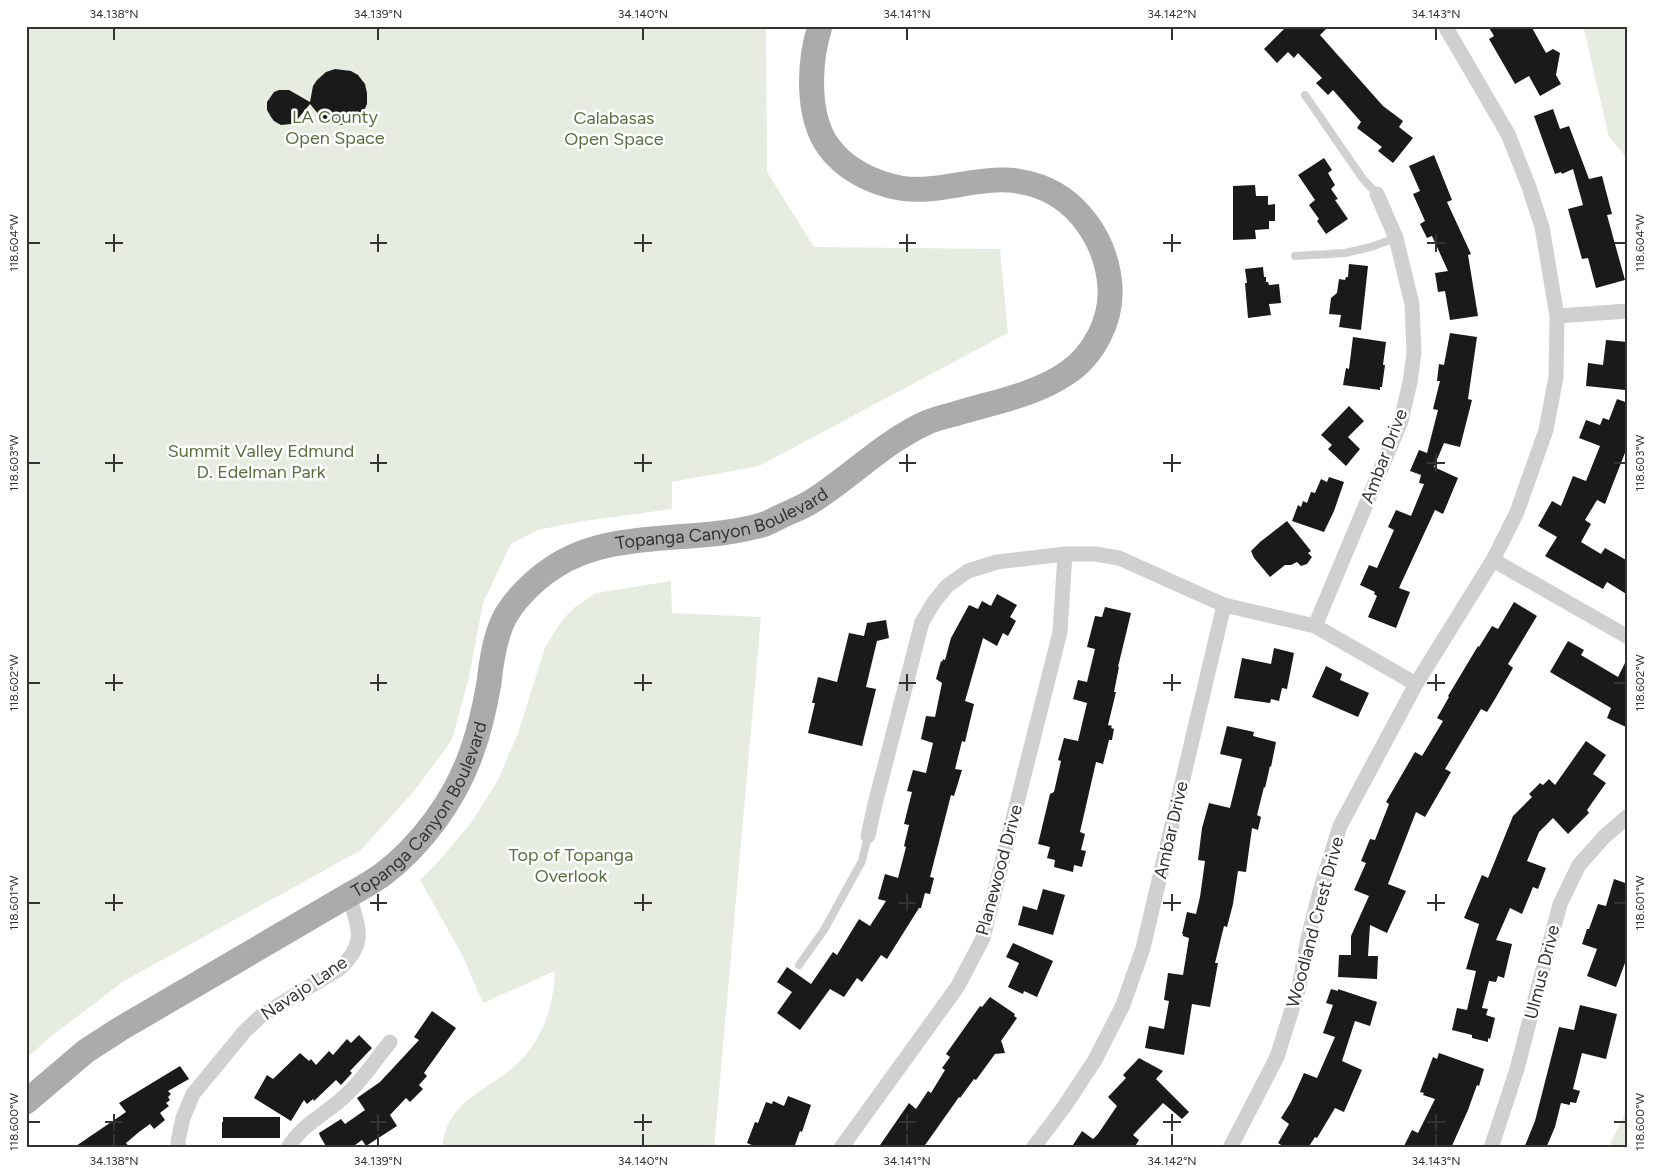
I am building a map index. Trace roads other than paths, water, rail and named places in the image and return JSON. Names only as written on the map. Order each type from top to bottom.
[{"type":"main road","name":"Topanga Canyon Boulevard","points":[[26,1102],[86,1051],[383,874],[420,841],[458,782],[471,754],[480,724],[492,658],[502,622],[519,597],[556,565],[583,553],[607,546],[646,540],[729,532],[767,523],[813,501],[882,449],[929,421],[1038,389],[1069,372],[1091,351],[1107,318],[1110,292],[1107,261],[1091,228],[1069,202],[1042,187],[1010,179],[930,190],[899,188],[868,178],[841,162],[826,144],[815,116],[811,77],[816,38],[820,26]]},
{"type":"street","name":"Woodland Crest Drive","points":[[1230,1148],[1277,1057],[1299,987],[1308,938],[1340,826],[1416,684],[1493,560],[1517,512],[1546,430],[1556,377],[1557,316],[1542,227],[1529,187],[1508,134],[1445,26]]},
{"type":"street","name":"Ambar Drive","points":[[1315,626],[1401,421],[1414,354],[1412,304],[1396,238],[1377,194]]},
{"type":"street","points":[[1557,316],[1628,311]]},
{"type":"street","points":[[868,836],[922,622],[934,602],[947,586],[968,571],[997,562],[1066,554],[1095,554],[1119,558],[1224,605],[1315,626],[1416,684]]},
{"type":"street","name":"Planewood Drive","points":[[841,1148],[958,986],[983,938],[1060,632],[1066,554]]},
{"type":"street","points":[[1493,560],[1628,637]]},
{"type":"street","name":"Ambar Drive","points":[[1033,1148],[1064,1107],[1095,1060],[1123,1005],[1143,948],[1224,605]]},
{"type":"street","name":"Ulmus Drive","points":[[1491,1148],[1518,1069],[1560,904],[1579,865],[1604,837],[1628,816]]},
{"type":"street","name":"Navajo Lane","points":[[179,1148],[178,1141],[183,1118],[193,1094],[245,1031],[262,1015],[339,968],[350,959],[358,944],[359,931],[349,895]]},
{"type":"street","points":[[288,1148],[292,1140],[306,1125],[326,1112],[349,1093],[390,1042]]},
{"type":"lane","points":[[1304,95],[1363,179],[1377,194]]},
{"type":"lane","points":[[1295,256],[1345,252],[1371,247],[1396,238]]},
{"type":"lane","points":[[799,965],[824,930],[862,861],[868,836]]},
{"type":"park label","name":"LA County Open Space","points":[[335,127]]},
{"type":"park label","name":"Calabasas Open Space","points":[[614,128]]},
{"type":"park label","name":"Summit Valley Edmund D. Edelman Park","points":[[261,461]]},
{"type":"park label","name":"Top of Topanga Overlook","points":[[571,865]]}]
